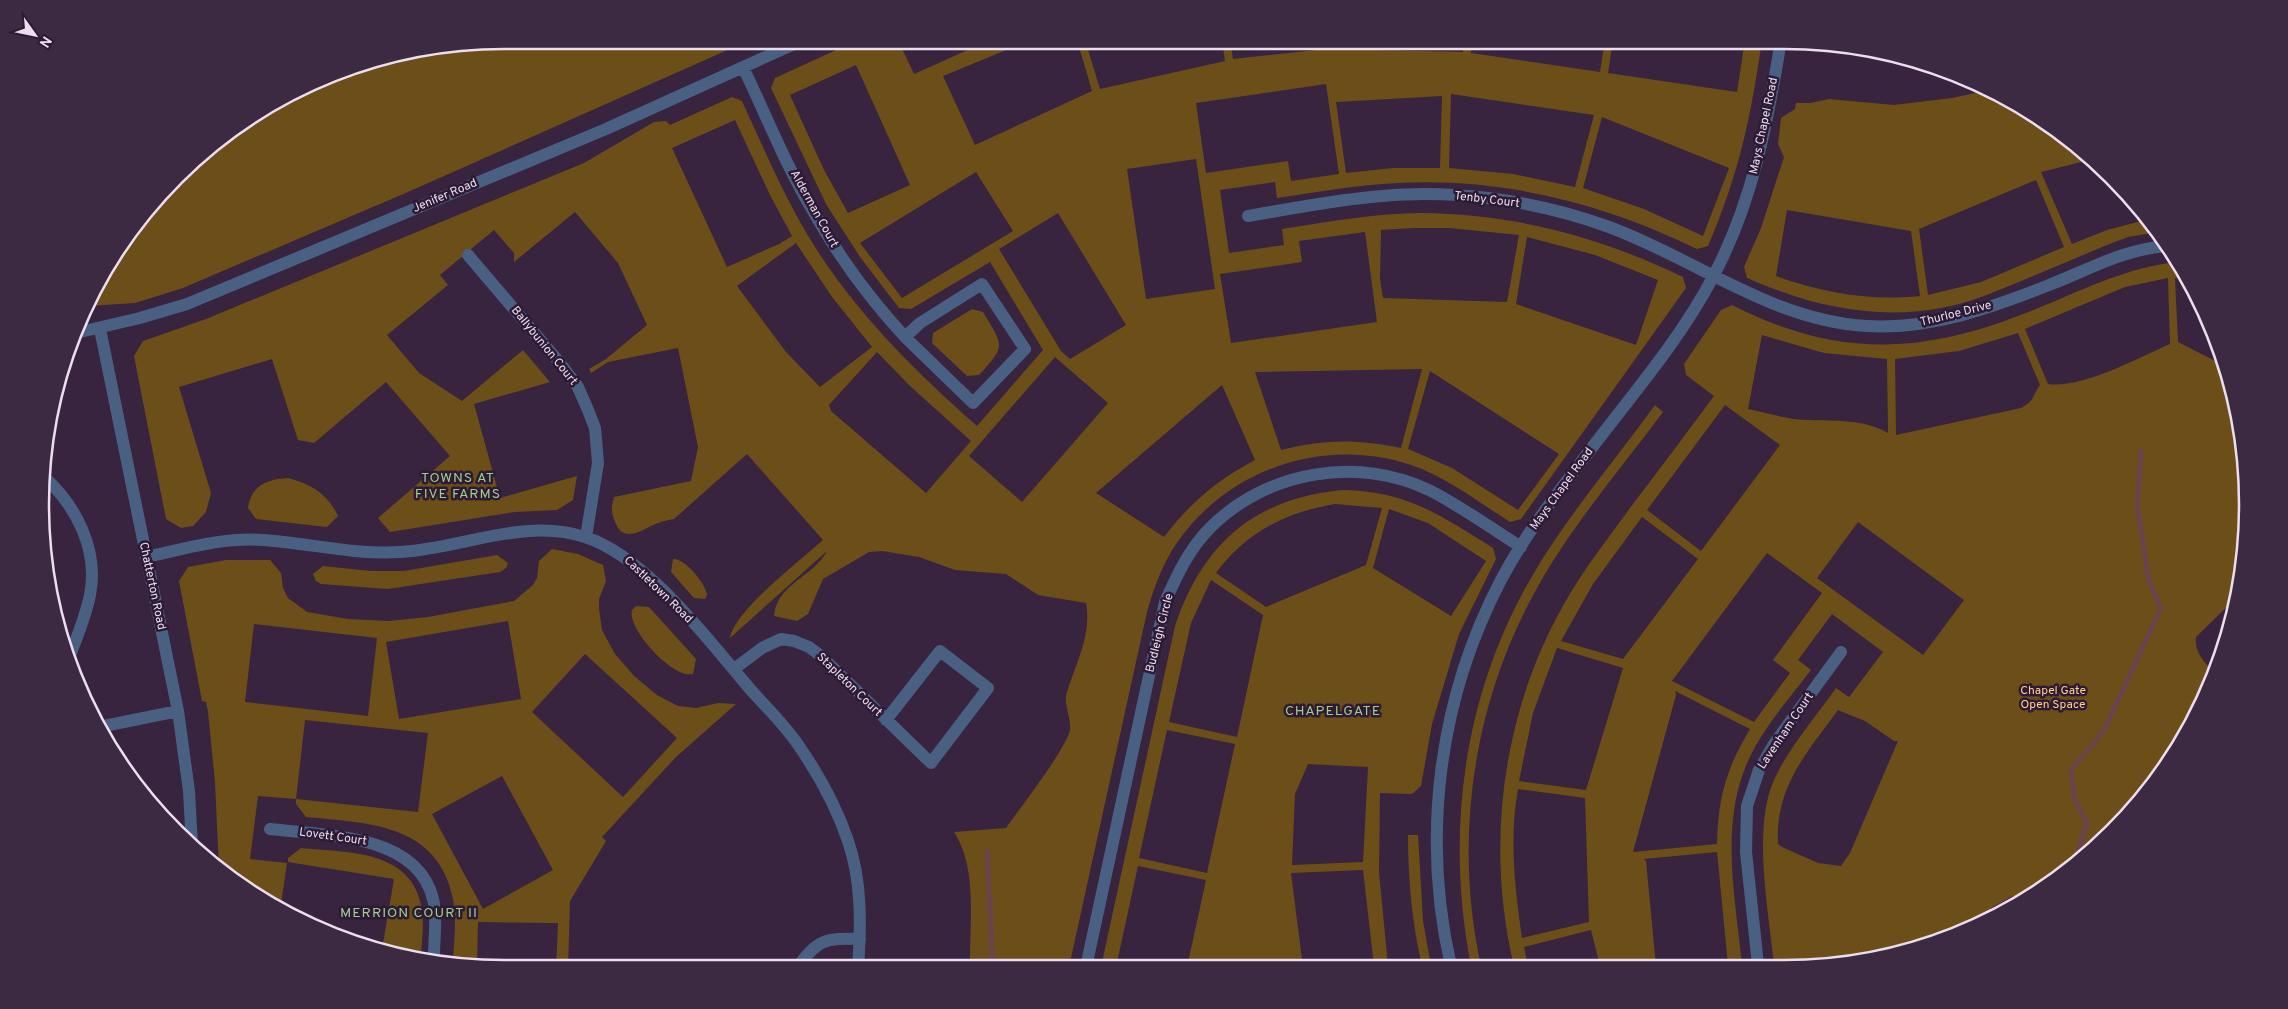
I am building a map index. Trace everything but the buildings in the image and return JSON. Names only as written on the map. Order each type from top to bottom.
[{"type":"street","name":"Jenifer Road","points":[[82,332],[100,329],[187,304],[606,129],[783,49]]},
{"type":"street","name":"Mays Chapel Road","points":[[1451,960],[1442,920],[1436,843],[1441,770],[1449,723],[1460,679],[1485,614],[1521,546],[1668,346],[1714,276],[1746,202],[1760,154],[1779,49]]},
{"type":"street","name":"Alderman Court","points":[[743,67],[824,230],[871,300],[905,337],[973,403],[1025,349],[982,284],[920,323],[905,337]]},
{"type":"street","name":"Tenby Court","points":[[1248,216],[1373,196],[1472,196],[1560,212],[1608,227],[1714,276]]},
{"type":"street","name":"Thurloe Drive","points":[[1714,276],[1778,307],[1810,318],[1848,324],[1894,326],[1925,324],[1959,316],[2051,285],[2120,255],[2159,246]]},
{"type":"street","name":"Ballybunion Court","points":[[468,255],[559,362],[578,387],[588,410],[595,428],[598,463],[586,537]]},
{"type":"street","name":"Chatterton Road","points":[[100,329],[178,712],[189,791],[191,836]]},
{"type":"street","name":"Budleigh Circle","points":[[1088,960],[1165,602],[1183,564],[1210,528],[1229,511],[1253,496],[1283,482],[1314,473],[1374,473],[1430,490],[1521,546]]},
{"type":"street","points":[[50,482],[60,491],[72,510],[89,550],[90,594],[72,649]]},
{"type":"street","name":"Castletown Road","points":[[146,557],[227,541],[261,540],[332,549],[399,552],[544,530],[586,537],[617,551],[638,568],[702,632],[800,747],[837,812],[855,864],[860,939],[859,960]]},
{"type":"street","name":"Stapleton Court","points":[[734,669],[762,648],[781,640],[794,641],[809,647],[821,656],[886,720],[931,763],[988,688],[940,651],[886,720]]},
{"type":"street","name":"Lavenham Court","points":[[1757,960],[1746,852],[1747,806],[1759,770],[1774,744],[1841,652]]},
{"type":"street","points":[[106,725],[178,712]]},
{"type":"street","name":"Lovett Court","points":[[270,829],[372,842],[407,860],[420,871],[429,889],[435,910],[434,954]]},
{"type":"street","points":[[804,960],[819,942],[832,938],[860,939]]},
{"type":"green space","points":[[730,49],[408,192],[183,288],[135,303],[95,306],[126,251],[162,204],[182,182],[227,143],[277,110],[330,83],[387,64],[445,53],[475,50]]},
{"type":"green space","points":[[838,49],[902,49],[914,74],[970,49],[1009,49],[943,76],[975,145],[1092,91],[1080,49],[1088,49],[1100,89],[1225,61],[1223,49],[1231,49],[1233,59],[1326,49],[1463,52],[1463,49],[1471,49],[1471,53],[1600,72],[1604,49],[1612,49],[1608,73],[1737,92],[1744,49],[1761,49],[1748,120],[1736,169],[1708,246],[1697,249],[1626,219],[1589,207],[1552,197],[1476,185],[1398,183],[1337,189],[1277,198],[1275,182],[1220,190],[1229,253],[1284,245],[1282,229],[1352,218],[1387,215],[1457,214],[1524,223],[1588,239],[1620,250],[1683,277],[1686,288],[1521,519],[1510,522],[1450,483],[1411,465],[1377,457],[1343,455],[1309,458],[1276,467],[1245,481],[1217,500],[1192,524],[1167,559],[1157,581],[1147,612],[1071,960],[970,960],[971,894],[969,877],[961,846],[954,832],[1006,828],[1061,749],[1070,729],[1066,696],[1085,637],[1087,626],[1086,603],[1038,595],[1006,574],[955,570],[919,557],[882,551],[869,552],[823,579],[808,614],[797,621],[774,616],[777,605],[788,588],[813,568],[827,551],[730,638],[734,627],[756,600],[823,540],[747,454],[674,519],[660,522],[636,533],[630,534],[620,530],[612,514],[614,497],[691,481],[698,447],[678,348],[608,362],[591,373],[589,369],[606,359],[647,325],[618,263],[575,212],[514,262],[514,253],[494,230],[440,275],[448,285],[387,335],[419,373],[462,401],[523,350],[550,382],[474,404],[500,498],[577,476],[573,500],[557,510],[515,512],[390,532],[378,518],[450,456],[386,382],[314,443],[298,440],[272,359],[179,387],[211,493],[206,512],[193,526],[181,528],[166,519],[134,356],[143,341],[206,319],[584,163],[654,122],[666,121],[670,125],[732,97],[742,101],[776,176],[815,247],[832,272],[890,342],[932,385],[977,426],[1043,350],[990,262],[911,309],[899,308],[860,257],[826,204],[771,88],[775,78]],"holes":[[[856,65],[910,185],[848,213],[824,170],[790,95]],[[1326,84],[1339,174],[1291,181],[1288,161],[1206,173],[1196,103]],[[1451,94],[1594,115],[1575,187],[1513,174],[1449,168]],[[1442,96],[1440,168],[1393,168],[1346,173],[1336,102]],[[1602,117],[1729,168],[1703,236],[1644,209],[1583,188]],[[735,120],[770,195],[792,236],[779,244],[727,267],[672,148]],[[1196,159],[1215,289],[1146,299],[1127,169]],[[976,172],[1013,231],[902,298],[860,243]],[[1058,213],[1126,325],[1070,359],[1061,351],[999,249]],[[1449,228],[1519,235],[1507,302],[1383,298],[1380,279],[1381,230]],[[1365,232],[1377,322],[1231,343],[1220,274],[1302,262],[1299,241]],[[1527,237],[1595,255],[1658,280],[1636,345],[1516,304]],[[796,243],[832,297],[872,347],[820,387],[786,352],[737,286]],[[877,352],[910,386],[971,441],[926,493],[831,411],[829,405]],[[1055,357],[1108,403],[1022,502],[969,456]],[[1422,369],[1401,448],[1355,442],[1327,442],[1281,450],[1255,372]],[[1430,371],[1559,454],[1518,510],[1452,468],[1408,449]],[[1222,385],[1255,460],[1216,484],[1194,503],[1164,537],[1096,493]]]},
{"type":"green space","points":[[1978,92],[1985,96],[2037,126],[2083,161],[2041,172],[2072,244],[2107,230],[2140,221],[2150,233],[2128,237],[1984,296],[1924,311],[1864,311],[1834,307],[1776,290],[1747,278],[1744,267],[1761,228],[1784,157],[1778,144],[1781,118],[1795,109],[1796,103],[1810,103],[1829,99],[1894,105],[1952,98]],"holes":[[[2036,180],[2064,247],[1981,282],[1928,295],[1919,229]],[[1787,210],[1911,231],[1920,296],[1883,297],[1847,294],[1811,287],[1776,276]]]},
{"type":"green space","name":"Chapel Gate Open Space","points":[[2169,263],[2179,278],[2175,278],[2178,342],[2216,361],[2224,387],[2235,445],[2239,504],[2235,564],[2227,607],[2196,637],[2198,652],[2209,667],[2205,679],[2178,732],[2162,758],[2126,805],[2106,827],[2061,866],[2011,899],[1958,926],[1901,945],[1872,951],[1813,959],[1773,960],[1766,896],[1763,846],[1767,800],[1774,780],[1795,744],[1836,688],[1849,697],[1883,652],[1832,614],[1798,660],[1811,670],[1774,717],[1755,747],[1743,773],[1736,799],[1732,826],[1732,854],[1741,960],[1728,960],[1717,852],[1644,859],[1646,861],[1655,960],[1598,960],[1591,930],[1524,947],[1527,960],[1513,960],[1505,920],[1501,874],[1501,827],[1505,780],[1513,735],[1526,690],[1543,646],[1579,579],[1714,396],[1686,375],[1684,364],[1721,310],[1732,305],[1772,323],[1810,335],[1847,342],[1884,344],[1920,342],[1958,335],[1996,324],[2101,282],[2134,271]],"holes":[[[2168,278],[2170,344],[2093,377],[2076,382],[2048,384],[2025,329],[2125,287]],[[2018,333],[2040,385],[2031,401],[2021,408],[1896,435],[1895,359],[1959,351]],[[1762,335],[1824,353],[1887,359],[1888,433],[1879,428],[1860,423],[1801,420],[1748,409]],[[1725,405],[1780,445],[1701,551],[1647,510]],[[1642,517],[1698,559],[1623,659],[1561,641],[1593,584]],[[1858,522],[1964,600],[1923,655],[1817,578]],[[1767,553],[1822,593],[1773,660],[1790,673],[1754,722],[1672,681]],[[1557,648],[1623,668],[1586,790],[1519,781],[1533,713]],[[1675,691],[1750,729],[1735,757],[1725,784],[1719,812],[1717,844],[1633,852],[1676,695]],[[1838,710],[1865,721],[1894,741],[1898,741],[1850,853],[1841,866],[1818,863],[1778,844],[1778,824],[1787,788],[1815,741]],[[1518,789],[1585,798],[1589,922],[1522,938],[1515,883],[1513,845]]]},
{"type":"green space","points":[[972,309],[983,312],[995,332],[999,345],[994,357],[979,375],[967,376],[932,343],[933,333]]},
{"type":"green space","points":[[1655,405],[1663,412],[1580,521],[1536,590],[1514,633],[1497,679],[1484,725],[1474,773],[1469,821],[1469,870],[1473,918],[1480,960],[1470,960],[1463,916],[1460,866],[1461,816],[1466,766],[1475,718],[1489,670],[1508,623],[1531,578],[1575,511]]},
{"type":"green space","points":[[288,478],[304,483],[318,491],[334,508],[338,516],[327,527],[256,519],[248,508],[253,494],[267,482]]},
{"type":"green space","points":[[1342,490],[1365,491],[1386,495],[1404,500],[1439,515],[1493,548],[1496,559],[1459,634],[1432,724],[1421,786],[1412,794],[1380,793],[1379,872],[1387,960],[1373,960],[1363,870],[1291,873],[1302,960],[1189,960],[1206,880],[1138,866],[1118,960],[1103,960],[1175,626],[1187,597],[1201,571],[1217,549],[1236,530],[1258,515],[1283,503],[1311,495]],"holes":[[[1335,504],[1382,508],[1366,565],[1266,607],[1216,573],[1240,546],[1268,526],[1300,513]],[[1389,509],[1428,523],[1486,561],[1451,616],[1373,568]],[[1211,580],[1263,615],[1237,737],[1169,722],[1191,623]],[[1167,730],[1235,744],[1207,873],[1139,858]],[[1308,764],[1368,767],[1363,862],[1292,865],[1295,794]]]},
{"type":"green space","points":[[552,549],[578,554],[603,565],[606,581],[599,599],[602,630],[615,654],[634,676],[657,695],[678,706],[696,708],[718,703],[736,704],[676,757],[602,837],[606,841],[570,901],[568,960],[556,960],[558,923],[478,922],[477,959],[453,957],[455,922],[453,899],[445,874],[432,855],[416,841],[397,832],[353,822],[306,817],[296,804],[296,799],[258,796],[250,859],[287,863],[281,901],[251,883],[218,859],[215,782],[208,712],[206,702],[202,701],[179,581],[188,567],[226,560],[270,560],[281,573],[283,588],[288,598],[307,612],[348,619],[389,621],[428,617],[514,601],[533,585],[537,578],[539,561]],"holes":[[[508,621],[521,699],[399,719],[386,642]],[[254,624],[377,638],[368,716],[245,702]],[[585,654],[677,738],[623,797],[532,712]],[[305,720],[428,733],[418,812],[296,799]],[[502,776],[553,870],[483,909],[432,814]]]},
{"type":"green space","points":[[497,555],[508,563],[506,568],[500,572],[388,589],[321,584],[316,581],[313,574],[323,566],[371,571],[404,571]]},
{"type":"green space","points":[[673,559],[683,563],[694,572],[706,590],[707,595],[705,599],[694,598],[671,572]]},
{"type":"green space","points":[[636,606],[649,607],[696,659],[693,674],[674,669],[653,651],[637,629],[632,618],[632,610]]},
{"type":"green space","points":[[1408,835],[1418,835],[1423,921],[1430,960],[1421,960],[1413,917]]},
{"type":"green space","points":[[301,848],[358,854],[376,858],[392,865],[406,875],[416,889],[422,909],[421,952],[383,944],[394,879],[288,862],[288,858]]},
{"type":"shaded area","points":[[2012,896],[2015,897],[1988,912]]},
{"type":"waterway","points":[[2079,851],[2087,823],[2074,798],[2071,770],[2103,732],[2161,608],[2149,582],[2137,506],[2141,451]]},
{"type":"waterway","points":[[987,852],[993,960]]},
{"type":"district","name":"TOWNS AT FIVE FARMS","points":[[458,486]]},
{"type":"district","name":"CHAPELGATE","points":[[1333,711]]},
{"type":"district","name":"MERRION COURT II","points":[[409,913]]}]
